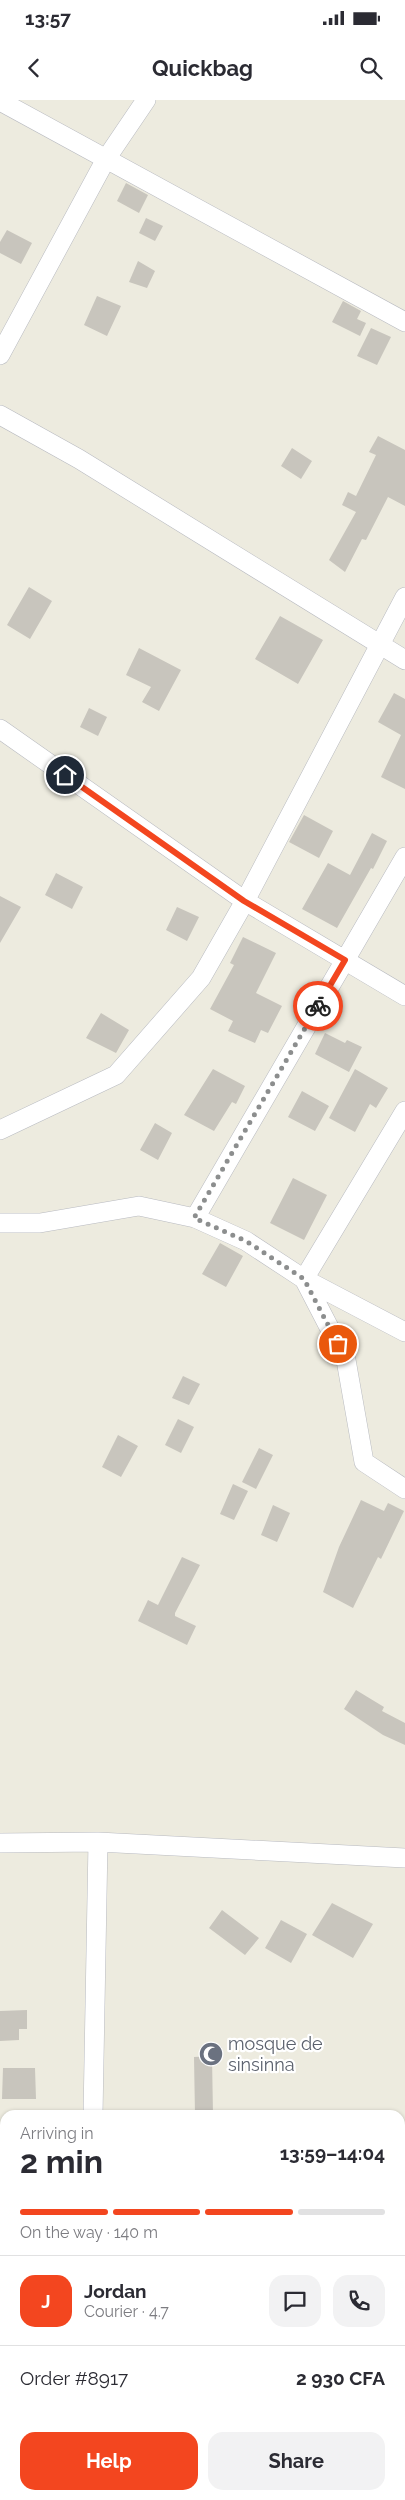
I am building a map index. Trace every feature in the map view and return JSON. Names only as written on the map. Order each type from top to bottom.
[{"type":"street","points":[[0,355],[106,160],[146,100]]},
{"type":"street","points":[[0,102],[405,322]]},
{"type":"street","points":[[0,415],[79,459],[379,646],[405,660]]},
{"type":"street","points":[[0,1130],[116,1076],[201,978],[244,901],[405,597]]},
{"type":"street","points":[[0,729],[244,901],[405,996]]},
{"type":"street","points":[[194,1218],[405,857]]},
{"type":"street","points":[[304,1279],[405,1111]]},
{"type":"street","points":[[0,1223],[40,1223],[139,1206],[194,1218],[246,1241],[304,1279],[405,1332]]},
{"type":"street","points":[[304,1279],[346,1360],[364,1462],[405,1489]]},
{"type":"street","points":[[93,2110],[98,1842]]},
{"type":"street","points":[[0,1843],[98,1842],[405,1858]]},
{"type":"building","points":[[126,183],[148,195],[139,213],[117,201]]},
{"type":"building","points":[[146,218],[163,226],[155,241],[139,233]]},
{"type":"building","points":[[7,230],[32,243],[21,264],[0,253],[0,242]]},
{"type":"building","points":[[138,261],[155,271],[147,288],[129,282]]},
{"type":"building","points":[[97,296],[121,306],[107,336],[84,325]]},
{"type":"building","points":[[343,301],[361,311],[357,319],[366,323],[360,336],[332,322]]},
{"type":"building","points":[[371,328],[391,337],[377,365],[357,356]]},
{"type":"building","points":[[378,436],[405,450],[405,506],[388,497],[366,540],[362,539],[345,572],[329,560],[356,512],[342,505],[348,492],[356,496],[376,455],[369,452]]},
{"type":"building","points":[[292,448],[312,461],[301,479],[281,466]]},
{"type":"building","points":[[29,587],[52,601],[30,639],[7,625]]},
{"type":"building","points":[[280,616],[323,640],[298,684],[255,659]]},
{"type":"building","points":[[139,648],[181,670],[159,711],[142,702],[151,687],[126,675]]},
{"type":"building","points":[[394,693],[405,699],[405,789],[381,777],[401,735],[378,722]]},
{"type":"building","points":[[89,708],[107,717],[98,736],[80,727]]},
{"type":"building","points":[[304,815],[333,831],[319,858],[289,842]]},
{"type":"building","points":[[372,833],[387,841],[373,869],[371,868],[337,928],[302,909],[328,863],[350,875]]},
{"type":"building","points":[[56,873],[83,887],[72,909],[45,895]]},
{"type":"building","points":[[0,896],[21,907],[0,943]]},
{"type":"building","points":[[177,907],[199,917],[187,941],[166,930]]},
{"type":"building","points":[[243,937],[276,953],[256,993],[282,1006],[268,1033],[261,1030],[255,1043],[228,1031],[233,1021],[210,1009],[234,965],[230,963]]},
{"type":"building","points":[[101,1013],[129,1030],[116,1053],[86,1038]]},
{"type":"building","points":[[325,1033],[345,1043],[347,1040],[362,1047],[349,1072],[315,1054]]},
{"type":"building","points":[[213,1069],[245,1086],[236,1104],[232,1102],[214,1131],[184,1115]]},
{"type":"building","points":[[355,1069],[388,1088],[376,1108],[370,1104],[355,1132],[329,1118]]},
{"type":"building","points":[[302,1091],[329,1106],[315,1131],[288,1117]]},
{"type":"building","points":[[155,1123],[172,1133],[158,1160],[140,1150]]},
{"type":"building","points":[[293,1178],[327,1195],[304,1240],[270,1223]]},
{"type":"building","points":[[220,1243],[243,1256],[226,1287],[202,1274]]},
{"type":"building","points":[[183,1376],[200,1384],[189,1405],[172,1398]]},
{"type":"building","points":[[178,1419],[194,1427],[181,1453],[165,1445]]},
{"type":"building","points":[[118,1435],[138,1446],[121,1477],[102,1467]]},
{"type":"building","points":[[259,1448],[273,1455],[256,1489],[242,1482]]},
{"type":"building","points":[[233,1484],[248,1491],[234,1520],[220,1514]]},
{"type":"building","points":[[361,1500],[384,1511],[388,1503],[404,1511],[381,1559],[378,1557],[353,1608],[323,1592],[339,1547]]},
{"type":"building","points":[[273,1505],[290,1513],[277,1542],[261,1535]]},
{"type":"building","points":[[182,1557],[200,1565],[175,1613],[175,1616],[196,1626],[187,1645],[138,1621],[148,1600],[158,1605]]},
{"type":"building","points":[[356,1690],[384,1707],[382,1711],[405,1723],[405,1745],[383,1735],[344,1709]]},
{"type":"building","points":[[332,1903],[373,1924],[353,1958],[312,1935]]},
{"type":"building","points":[[222,1910],[259,1938],[245,1955],[209,1928]]},
{"type":"building","points":[[281,1920],[307,1934],[291,1963],[265,1948]]},
{"type":"building","points":[[27,2010],[27,2029],[19,2029],[19,2040],[0,2041],[0,2011]]},
{"type":"building","points":[[212,2056],[213,2110],[195,2110],[194,2057]]},
{"type":"building","points":[[3,2068],[35,2068],[36,2099],[2,2099]]},
{"type":"way so far","points":[[318,1006],[194,1218],[246,1241],[304,1279],[338,1344]]},
{"type":"place","name":"mosque de sinsinna","points":[[211,2054]]},
{"type":"route","points":[[65,775],[244,901],[345,960],[318,1006]]}]
